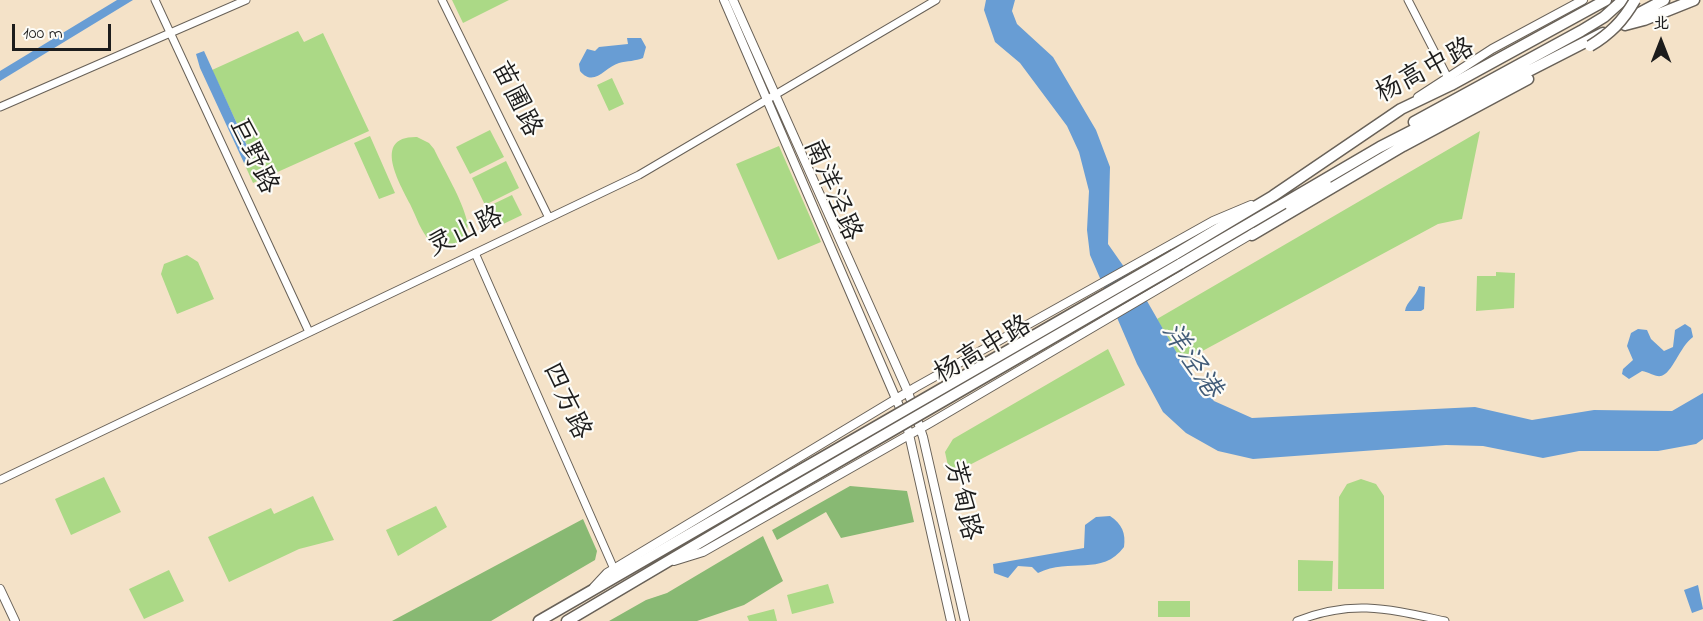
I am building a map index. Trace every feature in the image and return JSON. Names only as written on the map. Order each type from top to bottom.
[{"type":"highway","name":"杨高中路","points":[[1177,260],[1401,109],[1451,86],[1606,0]]},
{"type":"highway","points":[[1380,147],[1437,108],[1581,31],[1604,17],[1623,0]]},
{"type":"highway","points":[[1252,235],[1403,146],[1599,41],[1625,17],[1635,0]]},
{"type":"highway","name":"杨高中路","points":[[539,621],[762,499],[1177,260],[1380,147],[1664,0]]},
{"type":"highway","points":[[1611,28],[1674,9],[1694,0]]},
{"type":"highway","name":"杨高中路","points":[[567,621],[661,566],[762,499]]},
{"type":"main road","name":"南洋泾路","points":[[724,0],[772,97],[908,392]]},
{"type":"main road","name":"南洋泾路","points":[[733,0],[898,399]]},
{"type":"main road","points":[[1549,18],[1573,0]]},
{"type":"main road","points":[[1401,109],[1447,76],[1584,0]]},
{"type":"main road","name":"杨高中路","points":[[661,566],[703,552],[921,429],[1252,235],[1302,199],[1425,124]]},
{"type":"main road","name":"杨高中路","points":[[590,592],[614,569],[908,392],[1213,221],[1273,196]]},
{"type":"main road","name":"芳甸路","points":[[908,392],[921,429],[965,621]]},
{"type":"main road","name":"芳甸路","points":[[898,399],[951,621]]},
{"type":"main road","points":[[0,589],[15,621]]},
{"type":"street","name":"巨野路","points":[[155,0],[309,332]]},
{"type":"street","points":[[0,107],[246,0]]},
{"type":"street","name":"苗圃路","points":[[442,0],[549,218]]},
{"type":"street","name":"灵山路","points":[[0,480],[664,162],[936,0]]},
{"type":"street","points":[[1408,0],[1447,76]]},
{"type":"street","name":"四方路","points":[[476,253],[614,569]]},
{"type":"street","points":[[1297,621],[1333,609],[1371,606],[1445,621]]},
{"type":"green space","points":[[452,0],[509,0],[463,23]]},
{"type":"green space","points":[[298,31],[304,42],[323,33],[369,131],[253,183],[244,163],[253,158],[212,70]]},
{"type":"green space","points":[[612,78],[624,104],[609,111],[597,85]]},
{"type":"green space","points":[[490,130],[504,157],[470,174],[456,147]]},
{"type":"green space","points":[[1480,131],[1462,219],[1438,224],[1182,362],[1157,319]]},
{"type":"green space","points":[[370,136],[395,193],[379,199],[354,143]]},
{"type":"green space","points":[[417,137],[429,143],[434,149],[465,212],[467,228],[465,234],[461,240],[450,246],[436,245],[427,237],[392,163],[395,144],[403,139]]},
{"type":"green space","points":[[779,146],[821,242],[778,260],[736,164]]},
{"type":"green space","points":[[506,161],[519,188],[485,205],[472,178]]},
{"type":"green space","points":[[512,195],[522,215],[497,227],[487,207]]},
{"type":"green space","points":[[187,255],[198,262],[214,299],[177,314],[161,274],[164,264]]},
{"type":"green space","points":[[1496,272],[1515,273],[1514,308],[1476,311],[1477,276],[1496,276]]},
{"type":"green space","points":[[1108,349],[1125,385],[950,475],[945,452],[953,439]]},
{"type":"green space","points":[[104,477],[121,512],[71,535],[55,499]]},
{"type":"green space","points":[[1361,479],[1376,484],[1384,496],[1384,589],[1338,589],[1339,497],[1347,484]]},
{"type":"green space","points":[[850,486],[907,491],[914,522],[841,538],[826,512],[777,540],[772,530]]},
{"type":"green space","points":[[313,496],[334,540],[299,549],[229,582],[208,537],[271,508],[274,514]]},
{"type":"green space","points":[[436,506],[447,527],[398,556],[386,530]]},
{"type":"green space","points":[[583,519],[597,551],[595,560],[491,621],[392,621]]},
{"type":"green space","points":[[763,536],[783,581],[744,605],[697,621],[609,621],[646,600],[667,593]]},
{"type":"green space","points":[[1298,560],[1333,561],[1332,591],[1298,591]]},
{"type":"green space","points":[[169,570],[184,601],[144,619],[129,589]]},
{"type":"green space","points":[[828,584],[834,603],[792,614],[787,595]]},
{"type":"green space","points":[[1158,601],[1190,601],[1190,617],[1158,617]]},
{"type":"green space","points":[[774,609],[777,621],[749,621],[747,616]]},
{"type":"water","points":[[117,0],[133,0],[0,81],[0,71]]},
{"type":"water","points":[[986,0],[1015,0],[1012,11],[1017,24],[1053,57],[1096,130],[1110,167],[1108,244],[1143,294],[1182,362],[1214,401],[1252,418],[1475,407],[1532,420],[1594,410],[1672,411],[1703,393],[1703,439],[1696,444],[1658,451],[1579,451],[1543,458],[1483,446],[1446,445],[1253,459],[1218,451],[1186,433],[1163,412],[1137,364],[1090,255],[1087,230],[1089,191],[1079,152],[1067,126],[1020,63],[995,42],[984,10]]},
{"type":"water","points":[[627,38],[641,38],[646,47],[643,58],[619,63],[595,77],[585,76],[580,71],[579,64],[587,49],[595,51],[599,47],[628,44]]},
{"type":"water","points":[[204,51],[253,159],[244,163],[200,68],[196,54]]},
{"type":"water","points":[[1419,286],[1425,287],[1424,309],[1405,311],[1407,305]]},
{"type":"water","points":[[1685,324],[1691,328],[1693,337],[1665,374],[1659,376],[1642,371],[1629,379],[1622,374],[1623,369],[1633,360],[1627,346],[1631,333],[1638,329],[1647,330],[1651,339],[1664,351],[1673,347],[1675,330]]},
{"type":"water","points":[[1110,516],[1118,522],[1122,529],[1124,547],[1106,561],[1096,564],[1062,566],[1038,573],[1032,567],[1018,566],[1008,578],[994,573],[993,564],[1084,548],[1085,525],[1096,517]]},
{"type":"water","points":[[1698,585],[1703,609],[1692,613],[1684,590]]},
{"type":"water label","name":"洋泾港","points":[[1189,362]]}]
